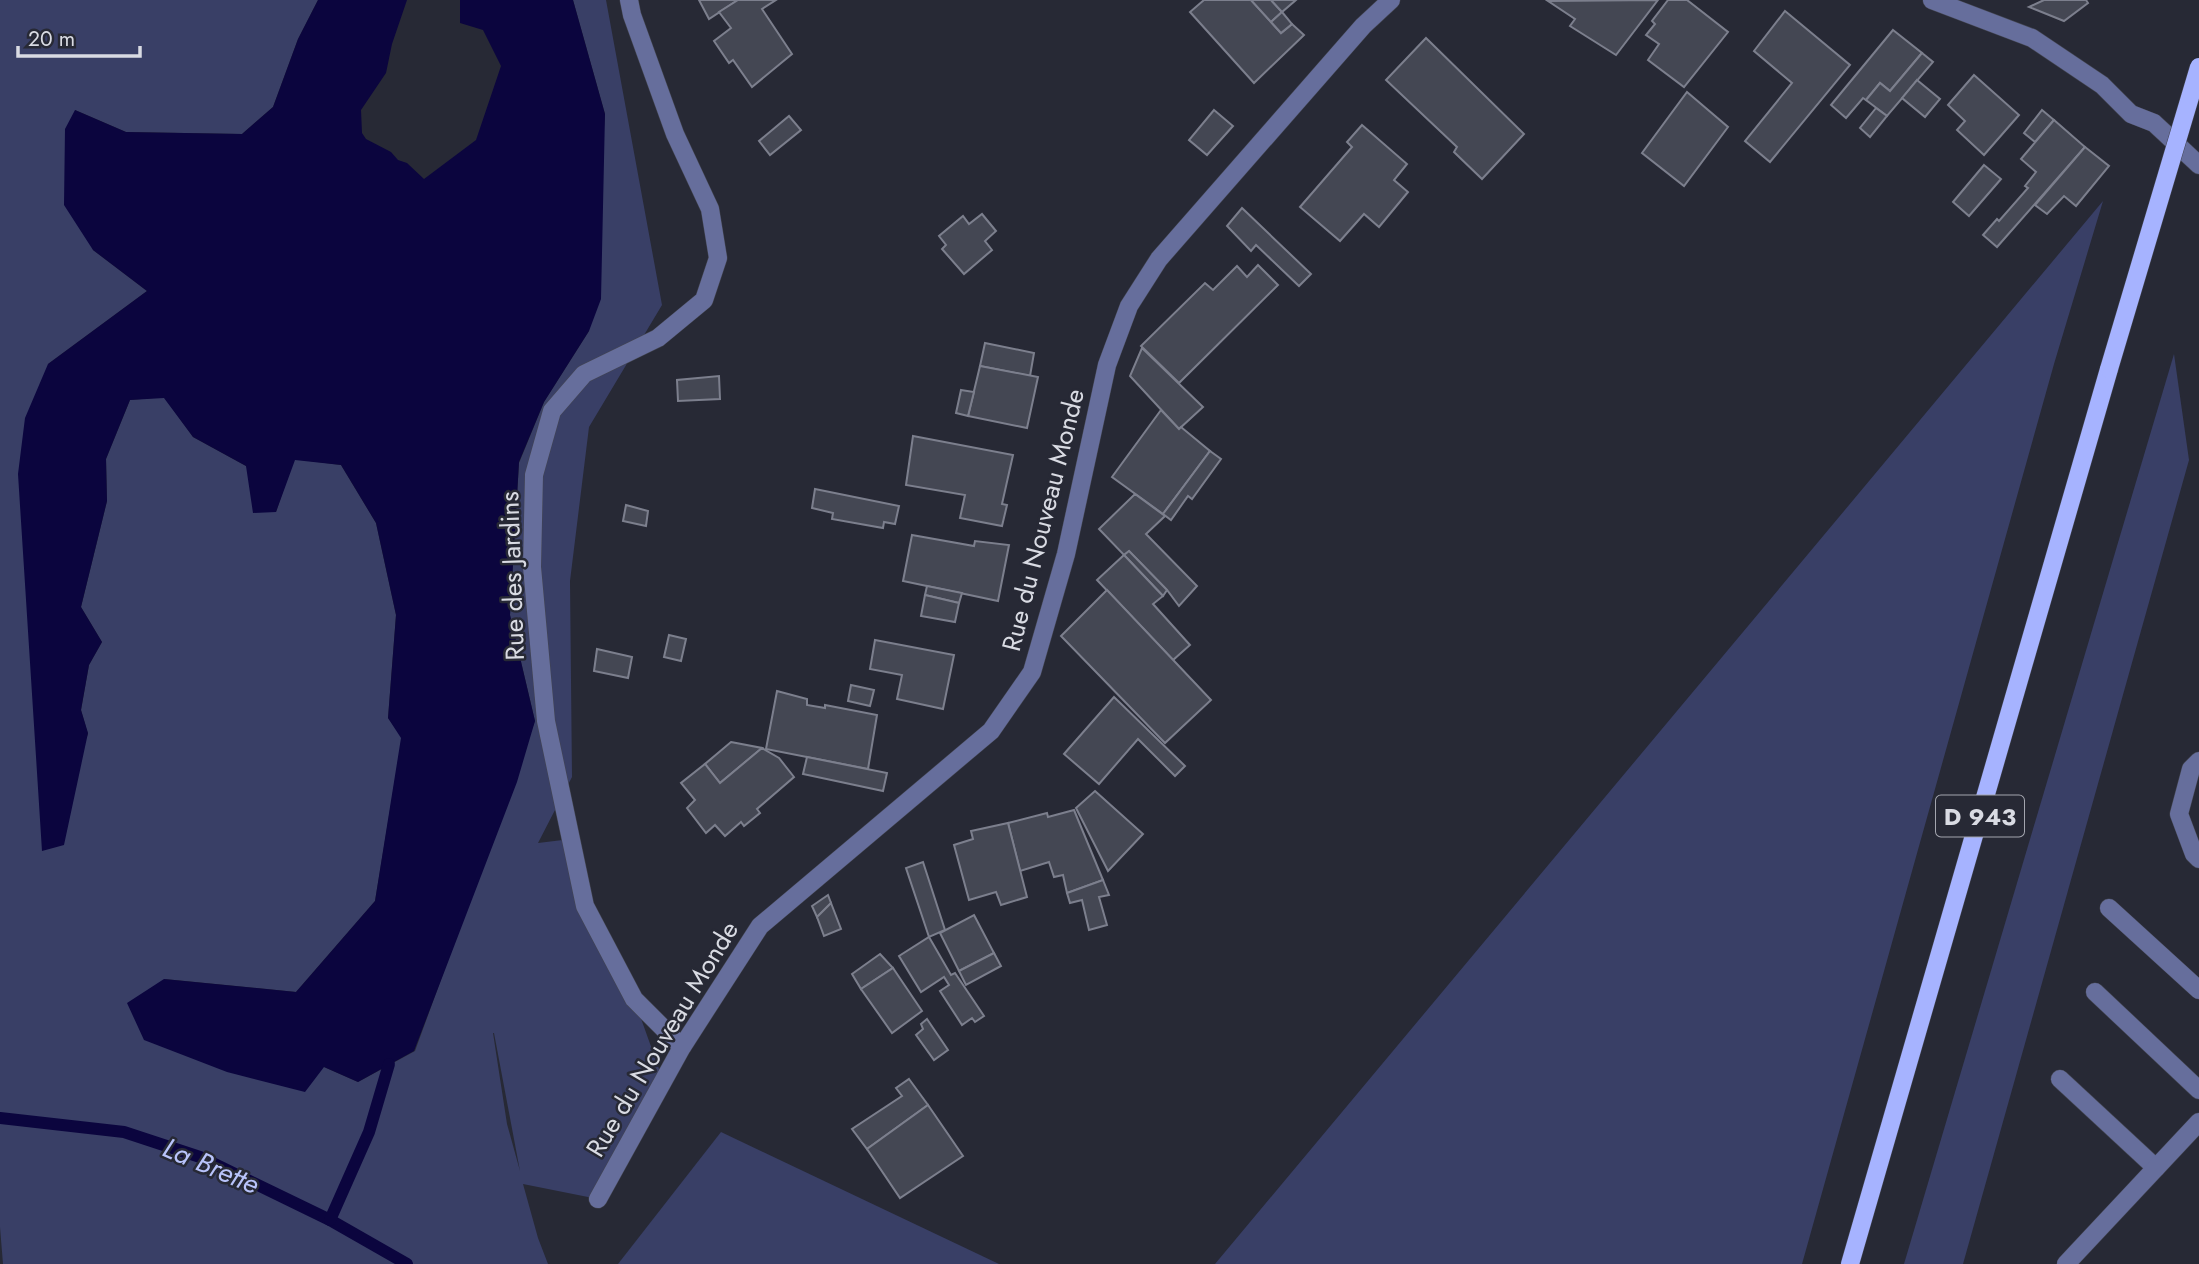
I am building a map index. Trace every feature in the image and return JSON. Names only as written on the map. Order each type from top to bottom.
[{"type":"main road","name":"D 943","points":[[1850,1264],[2199,67]]},
{"type":"street","name":"Rue des Jardins","points":[[629,0],[675,134],[710,209],[718,258],[704,300],[658,338],[584,374],[552,411],[534,475],[533,567],[546,721],[585,906],[634,999],[682,1047]]},
{"type":"street","name":"Rue du Nouveau Monde","points":[[598,1199],[682,1047],[760,926],[991,732],[1032,672],[1066,554],[1107,365],[1129,306],[1159,259],[1363,26],[1391,0]]},
{"type":"street","points":[[1932,0],[2032,38],[2102,85],[2131,114],[2154,123],[2199,165]]},
{"type":"street","points":[[2199,761],[2191,769],[2179,814],[2194,854],[2199,859]]},
{"type":"street","points":[[2109,908],[2199,990]]},
{"type":"street","points":[[2095,992],[2199,1090]]},
{"type":"street","points":[[2060,1079],[2156,1168]]},
{"type":"street","points":[[2066,1264],[2199,1122]]},
{"type":"shaded area","points":[[0,0],[318,0],[298,39],[273,107],[242,134],[126,132],[75,110],[93,250],[147,291],[48,364],[42,851],[88,734],[81,710],[89,665],[102,642],[81,607],[107,501],[106,459],[130,400],[164,397],[193,437],[246,466],[276,512],[294,459],[341,465],[376,523],[396,615],[388,718],[402,737],[375,901],[296,992],[164,979],[324,1067],[358,1082],[415,1051],[535,721],[510,615],[519,463],[544,402],[589,331],[605,114],[573,0],[606,0],[662,305],[589,427],[570,581],[572,777],[538,843],[571,839],[585,906],[634,999],[663,1080],[598,1199],[523,1184],[548,1264],[3,1264],[0,1227]],"holes":[[[494,1033],[520,1171],[507,1124]]]},
{"type":"shaded area","points":[[318,0],[407,0],[392,44],[386,73],[361,110],[362,133],[366,139],[407,163],[424,179],[476,140],[501,66],[483,30],[460,23],[460,0],[573,0],[605,114],[601,299],[589,331],[544,402],[519,462],[510,615],[535,721],[517,782],[414,1051],[358,1082],[324,1067],[305,1092],[227,1072],[144,1040],[127,1003],[164,979],[296,992],[375,901],[401,738],[388,718],[396,615],[376,523],[341,465],[295,460],[276,512],[253,513],[246,466],[193,437],[164,398],[130,400],[106,459],[107,501],[81,607],[102,642],[89,665],[81,710],[88,733],[64,845],[42,851],[18,474],[25,418],[48,364],[147,291],[93,250],[64,205],[65,129],[75,110],[126,132],[242,134],[273,107],[298,39]]},
{"type":"shaded area","points":[[2103,201],[2054,364],[1802,1264],[1215,1264]]},
{"type":"shaded area","points":[[2174,354],[2189,460],[1963,1264],[1904,1264]]},
{"type":"shaded area","points":[[721,1132],[999,1264],[618,1264]]},
{"type":"building","points":[[699,0],[738,0],[709,19]]},
{"type":"building","points":[[738,0],[776,0],[762,9],[792,54],[752,87],[733,60],[729,63],[714,41],[731,28],[719,12]]},
{"type":"building","points":[[1204,0],[1251,0],[1281,33],[1292,24],[1304,35],[1254,83],[1190,12]]},
{"type":"building","points":[[1251,0],[1271,0],[1282,12],[1271,22]]},
{"type":"building","points":[[1271,0],[1296,0],[1282,12]]},
{"type":"building","points":[[1658,0],[1616,55],[1570,26],[1575,19],[1548,1]]},
{"type":"building","points":[[1668,0],[1687,0],[1728,32],[1684,87],[1648,60],[1659,44],[1646,35],[1655,24],[1652,21]]},
{"type":"building","points":[[2044,0],[2086,0],[2088,3],[2064,21],[2029,7]]},
{"type":"building","points":[[1785,11],[1850,65],[1770,162],[1745,141],[1792,83],[1754,51]]},
{"type":"building","points":[[1282,12],[1292,24],[1281,33],[1271,22]]},
{"type":"building","points":[[1893,30],[1922,53],[1890,91],[1880,83],[1846,118],[1831,105]]},
{"type":"building","points":[[1426,38],[1524,134],[1482,179],[1454,152],[1457,147],[1386,80]]},
{"type":"building","points":[[1922,53],[1933,62],[1887,116],[1866,100],[1880,83],[1890,91]]},
{"type":"building","points":[[1974,75],[2019,115],[1984,155],[1957,130],[1965,121],[1948,105]]},
{"type":"building","points":[[1917,80],[1940,99],[1925,117],[1902,98]]},
{"type":"building","points":[[1687,92],[1728,127],[1684,186],[1642,153]]},
{"type":"building","points":[[1876,108],[1887,116],[1870,137],[1860,128]]},
{"type":"building","points":[[1214,110],[1233,126],[1207,155],[1189,140]]},
{"type":"building","points":[[2042,110],[2054,120],[2035,142],[2024,133]]},
{"type":"building","points":[[789,116],[801,130],[770,155],[759,141]]},
{"type":"building","points":[[2054,120],[2085,147],[1997,247],[1983,235],[2028,188],[2025,186],[2036,172],[2021,159]]},
{"type":"building","points":[[1362,125],[1407,164],[1394,180],[1408,192],[1379,227],[1364,214],[1340,241],[1300,207],[1352,147],[1347,142]]},
{"type":"building","points":[[2085,147],[2109,166],[2076,206],[2064,196],[2047,214],[2035,205]]},
{"type":"building","points":[[1984,165],[2001,179],[1969,216],[1953,202]]},
{"type":"building","points":[[1242,208],[1311,274],[1299,286],[1256,245],[1251,251],[1227,226]]},
{"type":"building","points":[[982,214],[996,231],[985,241],[992,250],[964,274],[942,249],[946,245],[939,236],[963,216],[969,224]]},
{"type":"building","points":[[1258,265],[1278,285],[1179,383],[1141,346],[1205,283],[1213,290],[1237,266],[1247,277]]},
{"type":"building","points":[[985,343],[1034,353],[1030,376],[980,366]]},
{"type":"building","points":[[1142,348],[1203,407],[1179,429],[1130,376]]},
{"type":"building","points":[[980,366],[1038,377],[1027,428],[968,416]]},
{"type":"building","points":[[719,376],[720,399],[678,401],[677,380]]},
{"type":"building","points":[[961,390],[974,392],[968,416],[956,413]]},
{"type":"building","points":[[1161,410],[1179,429],[1181,427],[1210,451],[1163,514],[1112,477]]},
{"type":"building","points":[[913,436],[1013,455],[1002,504],[1007,505],[1002,526],[960,518],[965,495],[906,485]]},
{"type":"building","points":[[1210,451],[1221,459],[1192,499],[1188,496],[1171,520],[1163,514]]},
{"type":"building","points":[[815,489],[899,506],[895,524],[884,522],[883,528],[832,519],[833,513],[812,508]]},
{"type":"building","points":[[1135,494],[1165,516],[1146,534],[1197,586],[1179,606],[1129,551],[1124,555],[1099,529]]},
{"type":"building","points":[[626,505],[648,511],[646,526],[623,521]]},
{"type":"building","points":[[912,535],[974,546],[975,541],[1009,545],[998,601],[903,581]]},
{"type":"building","points":[[1129,551],[1167,590],[1163,596],[1124,555]]},
{"type":"building","points":[[1124,555],[1163,596],[1153,604],[1190,645],[1173,660],[1097,580]]},
{"type":"building","points":[[927,586],[962,593],[959,603],[925,595]]},
{"type":"building","points":[[1107,590],[1211,700],[1165,743],[1061,636]]},
{"type":"building","points":[[925,595],[959,603],[955,622],[921,616]]},
{"type":"building","points":[[669,635],[686,639],[681,661],[664,657]]},
{"type":"building","points":[[875,640],[954,655],[943,709],[897,699],[902,675],[870,669]]},
{"type":"building","points":[[597,649],[632,657],[628,678],[594,671]]},
{"type":"building","points":[[851,685],[874,690],[870,706],[848,701]]},
{"type":"building","points":[[777,691],[807,699],[807,705],[825,708],[825,705],[877,715],[868,769],[766,749]]},
{"type":"building","points":[[1114,697],[1185,766],[1175,776],[1138,739],[1099,784],[1064,754]]},
{"type":"building","points":[[731,742],[762,748],[720,783],[705,764]]},
{"type":"building","points":[[762,748],[779,758],[794,777],[757,809],[760,813],[744,826],[741,822],[725,836],[715,825],[706,833],[687,808],[695,800],[681,783],[705,764],[720,783]]},
{"type":"building","points":[[807,757],[887,773],[883,791],[803,774]]},
{"type":"building","points":[[1095,791],[1143,834],[1108,871],[1076,808]]},
{"type":"building","points":[[1074,810],[1103,880],[1067,893],[1063,875],[1054,877],[1049,862],[1020,871],[1008,823],[1047,813],[1048,817]]},
{"type":"building","points":[[1008,823],[1027,897],[1001,905],[996,892],[969,900],[954,845],[973,839],[971,831]]},
{"type":"building","points":[[923,862],[945,930],[929,937],[906,868]]},
{"type":"building","points":[[1103,880],[1109,895],[1099,897],[1107,925],[1089,930],[1082,900],[1070,903],[1067,893]]},
{"type":"building","points":[[828,895],[831,903],[817,917],[812,906]]},
{"type":"building","points":[[831,903],[841,929],[824,936],[817,917]]},
{"type":"building","points":[[974,915],[994,953],[959,971],[940,933]]},
{"type":"building","points":[[929,937],[951,975],[955,973],[984,1016],[975,1022],[972,1018],[962,1025],[940,991],[949,985],[944,977],[921,992],[899,956]]},
{"type":"building","points":[[994,953],[1001,966],[966,985],[959,971]]},
{"type":"building","points":[[880,954],[893,968],[861,989],[852,974]]},
{"type":"building","points":[[893,968],[922,1011],[892,1033],[861,989]]},
{"type":"building","points":[[927,1019],[948,1050],[934,1060],[916,1035],[923,1029],[921,1024]]},
{"type":"building","points":[[909,1079],[928,1105],[867,1149],[852,1129],[902,1096],[896,1088]]},
{"type":"building","points":[[928,1105],[963,1156],[900,1198],[867,1149]]},
{"type":"waterway","points":[[330,1220],[369,1132],[389,1064]]},
{"type":"waterway","name":"La Brette","points":[[0,1118],[124,1132],[200,1157],[330,1220],[407,1264]]}]
